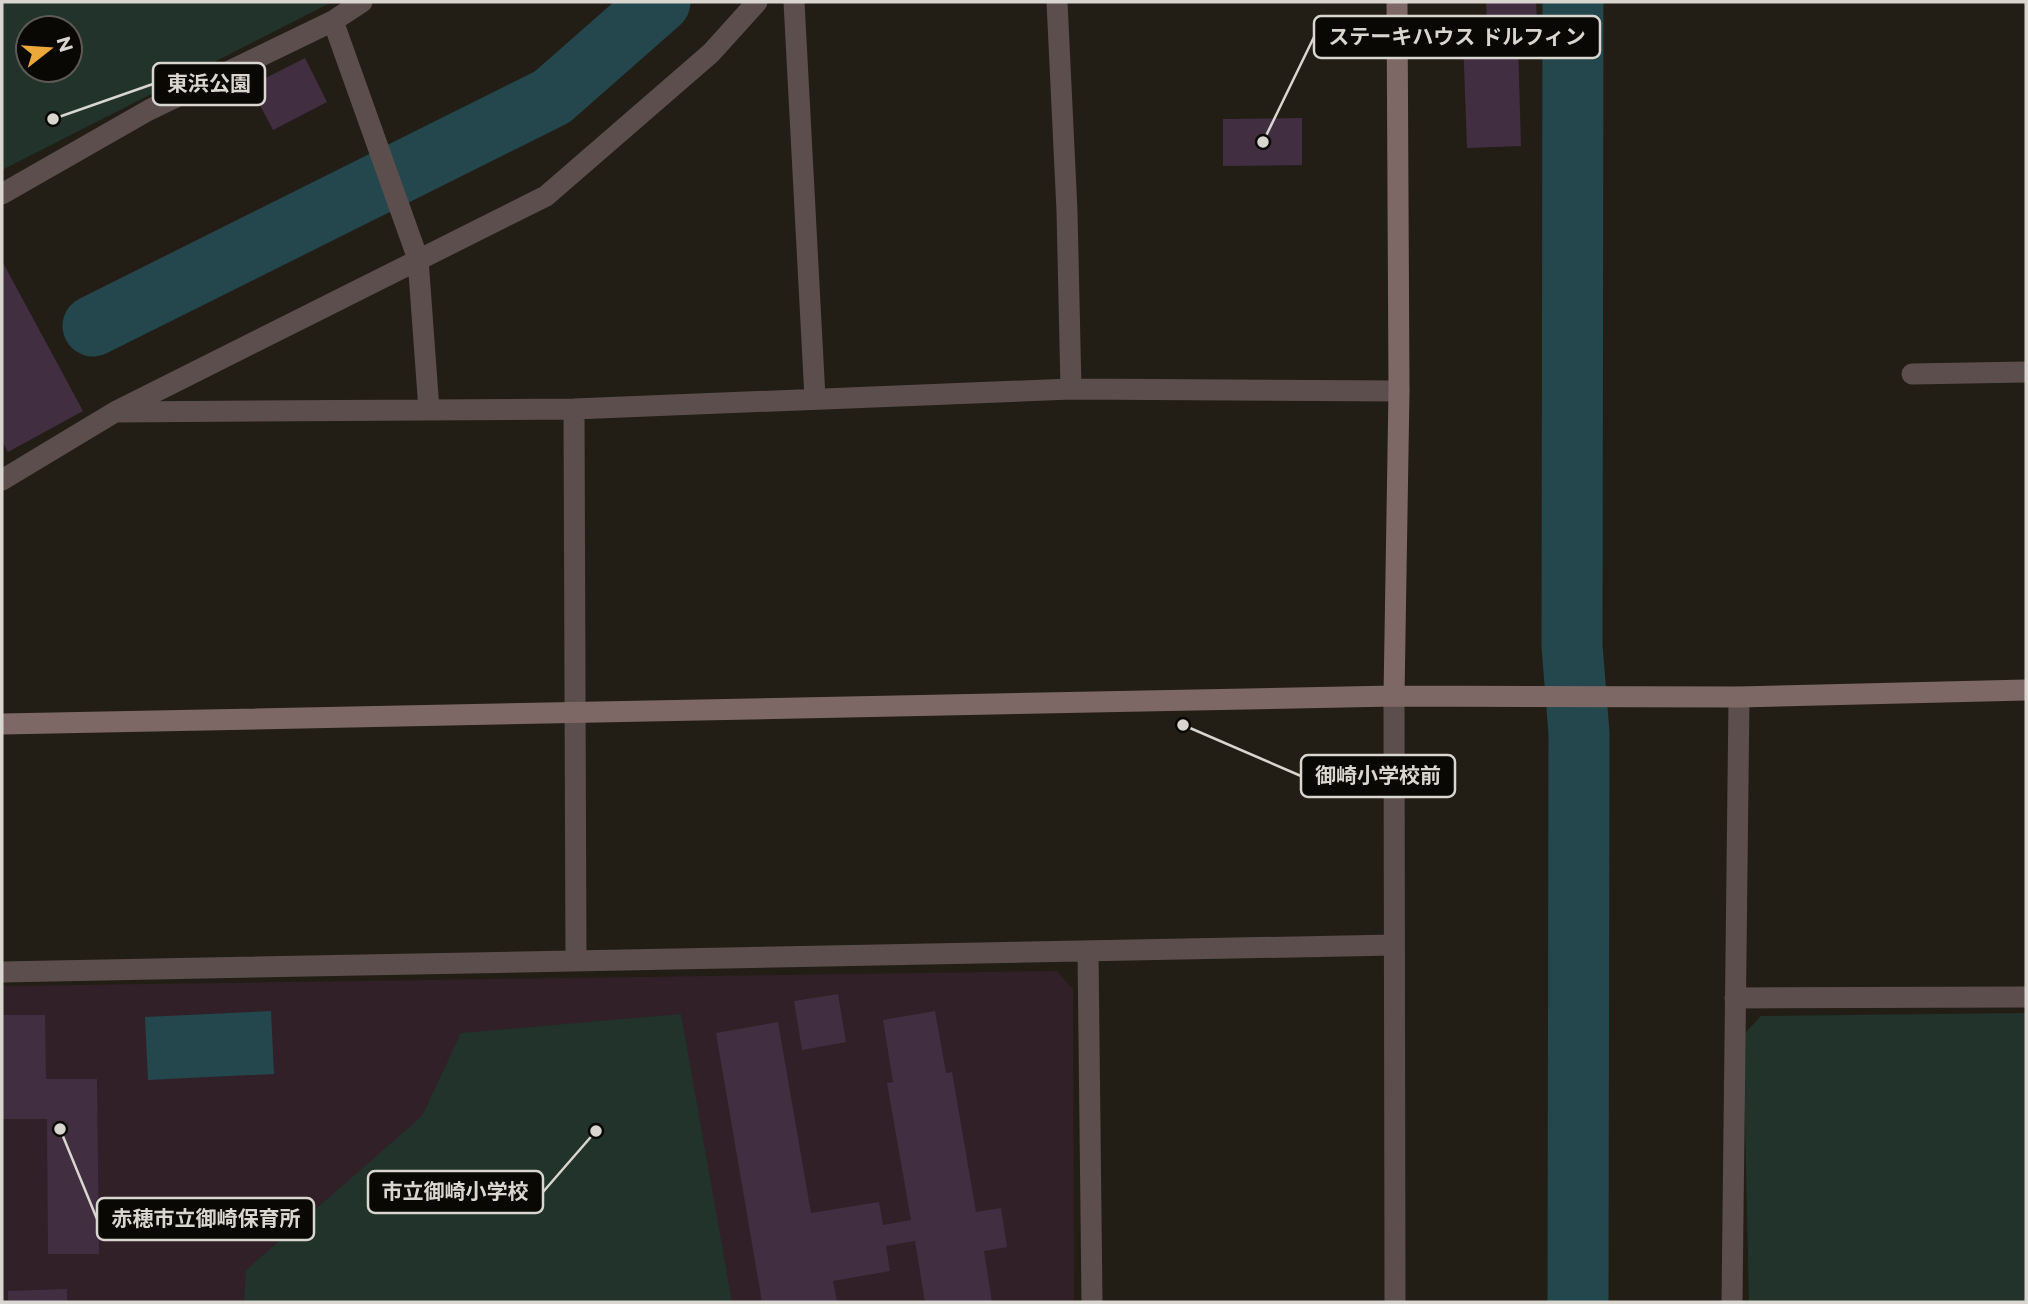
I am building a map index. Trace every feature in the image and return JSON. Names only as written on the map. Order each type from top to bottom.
[{"type":"street","points":[[2,194],[149,110],[333,21],[362,2]]},
{"type":"street","points":[[2,480],[116,412],[546,196],[711,53],[757,2]]},
{"type":"street","points":[[794,2],[815,398]]},
{"type":"street","points":[[1057,2],[1067,211],[1071,389]]},
{"type":"street","points":[[1395,1302],[1394,696],[1399,391],[1397,2]]},
{"type":"street","points":[[333,21],[418,259],[429,410]]},
{"type":"street","points":[[1912,374],[2026,372]]},
{"type":"street","points":[[116,412],[574,409],[1071,389],[1399,391]]},
{"type":"street","points":[[574,409],[576,961]]},
{"type":"street","points":[[2,724],[575,710],[1394,696],[1739,696],[2026,690]]},
{"type":"street","points":[[1732,1302],[1739,696]]},
{"type":"street","points":[[2,972],[1394,945]]},
{"type":"street","points":[[1088,952],[1092,1302]]},
{"type":"street","points":[[1735,998],[2026,997]]},
{"type":"shaded area","points":[[1057,971],[1073,989],[1074,1302],[2,1302],[2,986]]},
{"type":"green space","points":[[2,2],[332,2],[2,170]]},
{"type":"green space","points":[[2026,1013],[2026,1302],[1749,1302],[1743,1035],[1761,1016]]},
{"type":"green space","points":[[681,1014],[732,1302],[244,1302],[246,1270],[422,1116],[461,1033]]},
{"type":"water","points":[[271,1011],[274,1074],[148,1080],[145,1017]]},
{"type":"building","points":[[1486,2],[1536,2],[1538,44],[1518,44],[1521,146],[1467,148],[1463,39],[1488,38]]},
{"type":"building","points":[[305,58],[327,102],[273,130],[250,86]]},
{"type":"building","points":[[1302,118],[1302,165],[1223,166],[1223,119]]},
{"type":"building","points":[[2,261],[83,411],[8,452],[2,441]]},
{"type":"building","points":[[838,994],[846,1042],[802,1050],[794,1001]]},
{"type":"building","points":[[935,1011],[946,1073],[952,1072],[976,1212],[1001,1208],[1007,1247],[984,1251],[992,1302],[925,1302],[915,1241],[886,1246],[890,1271],[833,1281],[837,1302],[762,1302],[716,1033],[778,1022],[811,1213],[879,1202],[883,1225],[911,1220],[887,1083],[893,1082],[883,1020]]},
{"type":"building","points":[[2,1015],[45,1015],[46,1079],[97,1079],[99,1254],[48,1254],[47,1119],[2,1119]]},
{"type":"building","points":[[67,1289],[67,1302],[8,1302],[8,1291]]},
{"type":"waterway","points":[[93,326],[552,97],[660,2]]},
{"type":"waterway","points":[[1573,2],[1572,646],[1579,733],[1578,1302]]},
{"type":"place","name":"東浜公園","points":[[53,119]]},
{"type":"place","name":"ステーキハウス ドルフィン","points":[[1263,142]]},
{"type":"place","name":"御崎小学校前","points":[[1183,725]]},
{"type":"place","name":"赤穂市立御崎保育所","points":[[60,1129]]},
{"type":"place","name":"市立御崎小学校","points":[[596,1131]]}]
